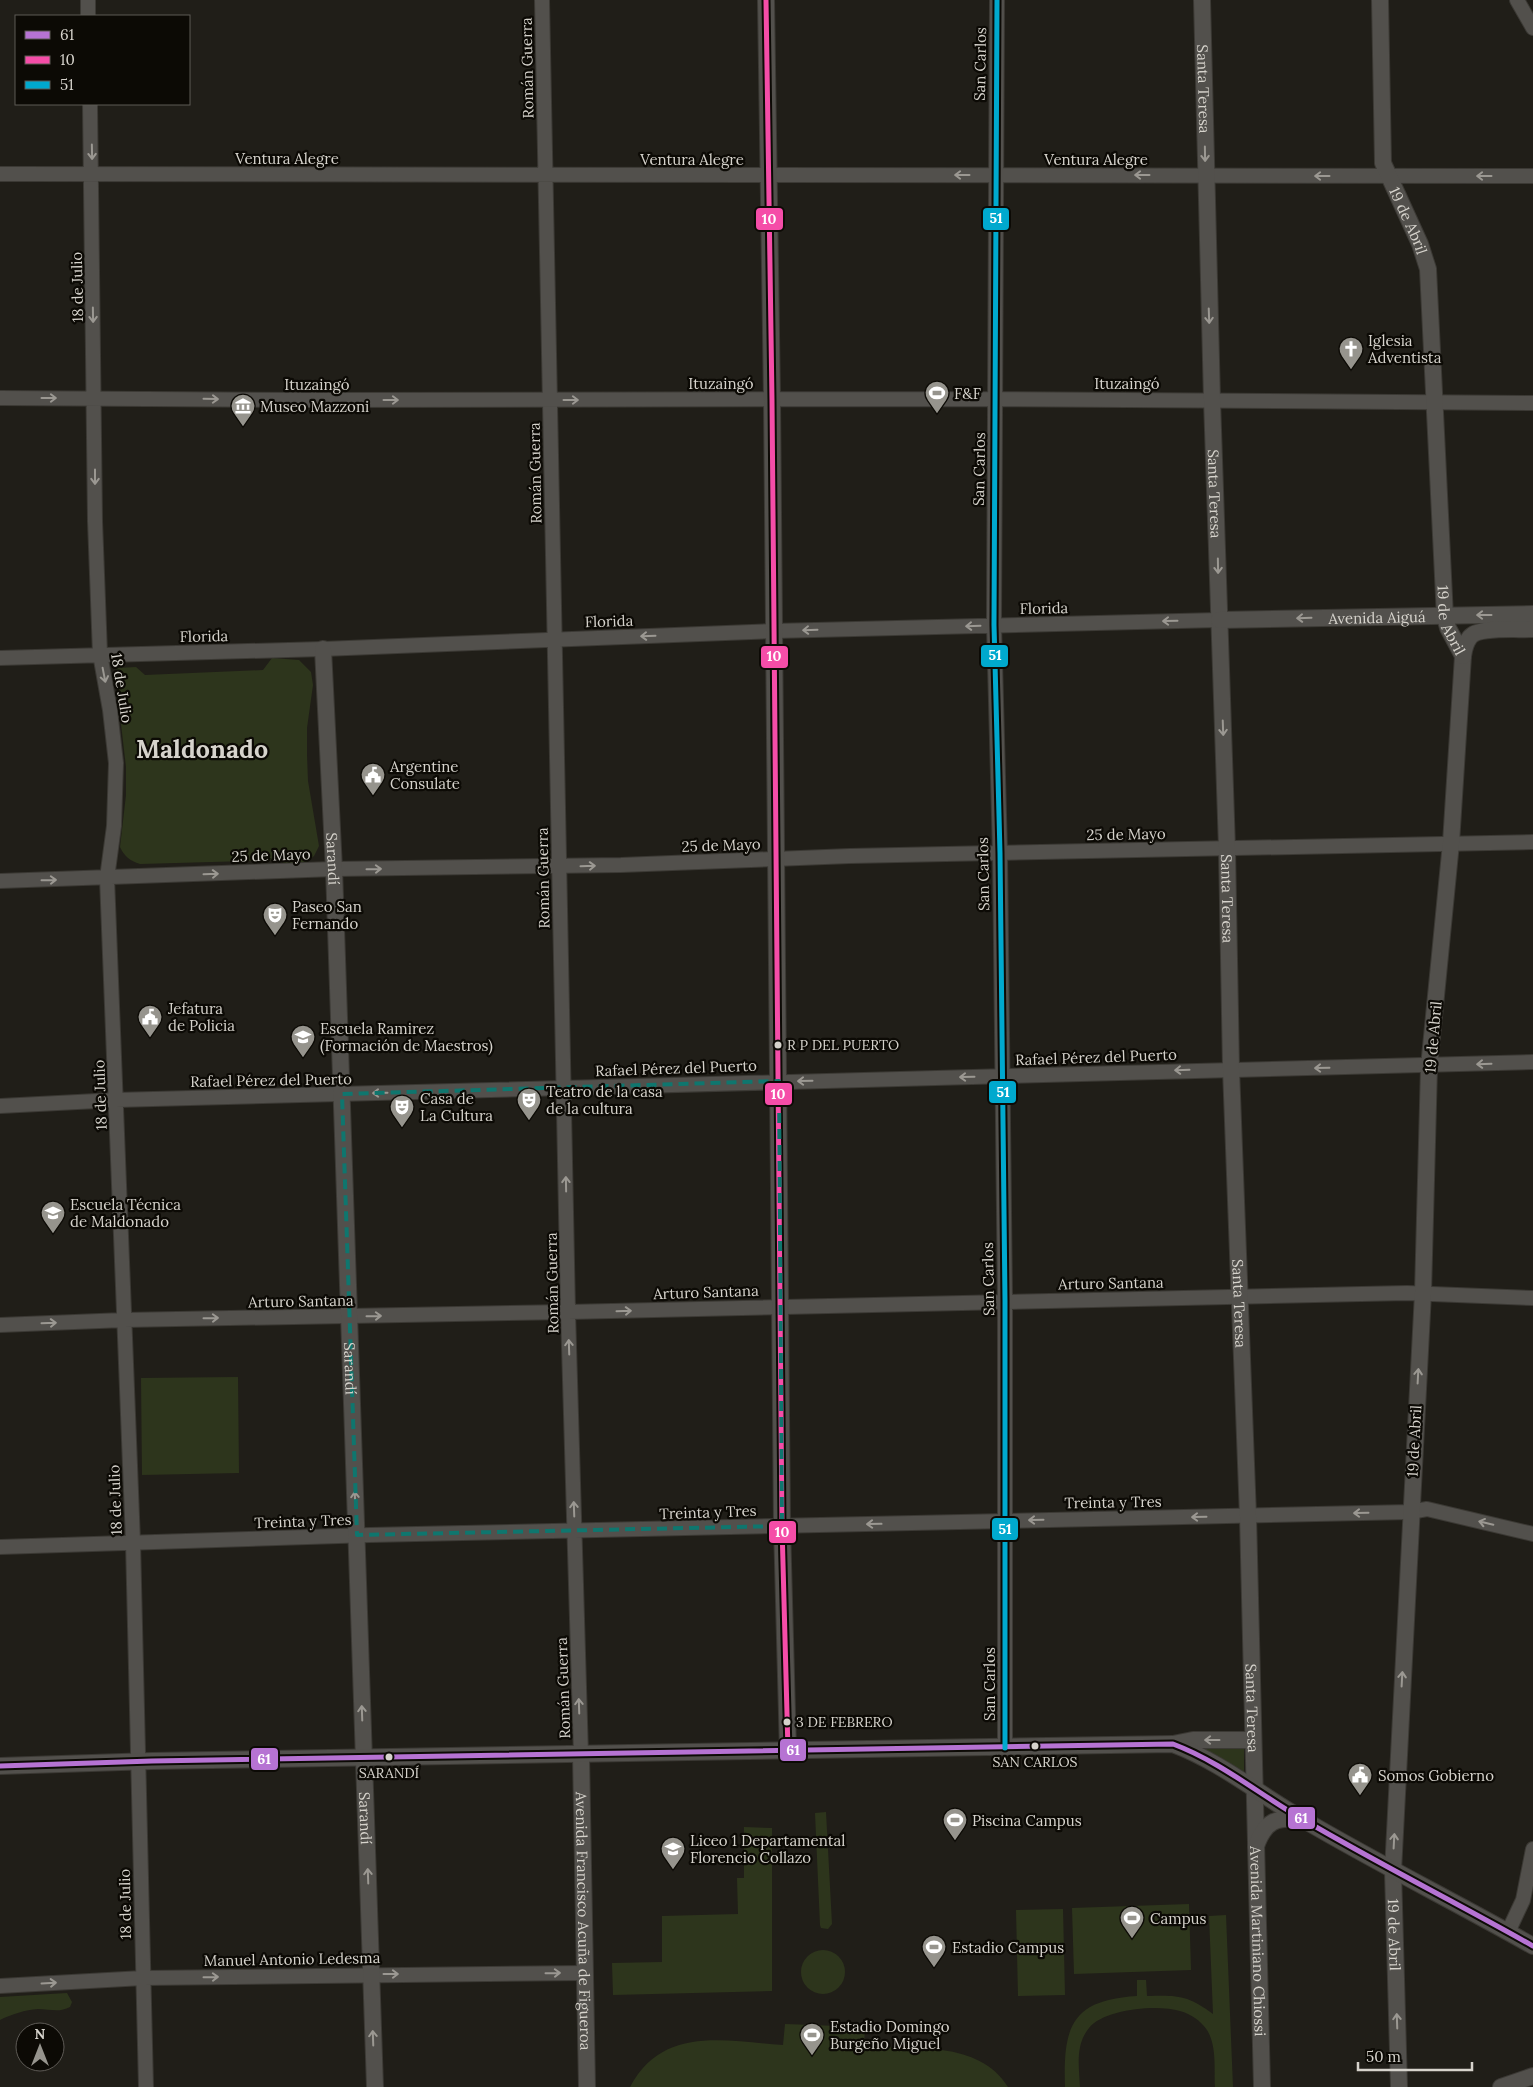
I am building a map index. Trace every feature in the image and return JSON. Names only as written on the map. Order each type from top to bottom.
[{"type":"street","points":[[88,0],[88,15]]},
{"type":"street","name":"Román Guerra","points":[[542,0],[568,1312],[581,1755]]},
{"type":"street","points":[[766,0],[777,859],[782,1526],[788,1751]]},
{"type":"street","name":"San Carlos","points":[[997,0],[994,175],[996,399],[994,625],[1000,853],[1005,1300],[1005,1748]]},
{"type":"street","name":"Santa Teresa","points":[[1202,0],[1212,400],[1227,848],[1231,1069],[1248,1516],[1254,1791]]},
{"type":"street","name":"19 de Abril","points":[[1380,0],[1383,163],[1420,244],[1428,269],[1446,617],[1448,628],[1463,656],[1451,843],[1429,1067],[1423,1293],[1410,1512],[1393,1871],[1399,2087]]},
{"type":"street","points":[[1517,0],[1533,28]]},
{"type":"street","name":"18 de Julio","points":[[90,105],[100,654],[110,710],[116,763],[114,826],[107,878],[132,1542],[146,2087]]},
{"type":"street","name":"Ventura Alegre","points":[[0,174],[1533,176]]},
{"type":"street","name":"Ituzaingó","points":[[0,398],[996,399],[1533,402]]},
{"type":"street","name":"Avenida Aiguá","points":[[1219,620],[1533,614]]},
{"type":"street","name":"Florida","points":[[0,658],[323,649],[774,631],[1219,620]]},
{"type":"street","points":[[1463,656],[1466,643],[1476,632],[1485,630],[1533,629]]},
{"type":"street","name":"Sarandí","points":[[323,649],[334,869],[347,1317],[357,1535],[375,2087]]},
{"type":"street","name":"25 de Mayo","points":[[0,881],[334,869],[559,866],[1000,853],[1533,842]]},
{"type":"street","name":"Rafael Pérez del Puerto","points":[[0,1106],[116,1100],[1231,1069],[1429,1067],[1533,1062]]},
{"type":"street","name":"Arturo Santana","points":[[0,1325],[124,1320],[568,1312],[1005,1300],[1423,1293],[1533,1298]]},
{"type":"street","name":"Treinta y Tres","points":[[0,1547],[357,1535],[1410,1512],[1427,1509],[1533,1534]]},
{"type":"street","points":[[0,1766],[1166,1745],[1192,1740],[1252,1740]]},
{"type":"street","points":[[1166,1745],[1177,1753],[1254,1791],[1393,1871],[1533,1946]]},
{"type":"street","name":"Avenida Francisco Acuña de Figueroa","points":[[581,1755],[587,2087]]},
{"type":"street","name":"Avenida Martiniano Chiossi","points":[[1254,1791],[1262,2087]]},
{"type":"street","points":[[1255,1847],[1261,1834],[1269,1824],[1285,1817],[1302,1819]]},
{"type":"street","points":[[1508,1932],[1523,1900],[1533,1850]]},
{"type":"street","name":"Manuel Antonio Ledesma","points":[[0,1986],[143,1978],[585,1973]]},
{"type":"street","points":[[1500,2087],[1533,2076]]},
{"type":"highlighted area","points":[[779,1081],[782,1526],[357,1535],[342,1094]]},
{"type":"green space","points":[[272,658],[299,660],[311,672],[313,685],[307,728],[307,755],[308,781],[319,846],[314,856],[305,863],[285,865],[280,860],[140,864],[130,860],[125,856],[120,847],[126,795],[126,767],[115,672],[117,668],[136,667],[145,675],[263,670]]},
{"type":"green space","points":[[238,1377],[239,1473],[142,1475],[141,1378]]},
{"type":"green space","points":[[1244,1746],[1244,1777],[1190,1747]]},
{"type":"green space","points":[[826,1812],[832,1924],[828,1929],[821,1928],[820,1925],[815,1813]]},
{"type":"green space","points":[[744,1827],[772,1828],[772,1991],[613,1995],[612,1963],[662,1962],[662,1916],[738,1914],[737,1878],[744,1878]]},
{"type":"green space","name":"Campus","points":[[1189,1904],[1191,1970],[1074,1974],[1072,1908]]},
{"type":"green space","points":[[1063,1909],[1065,1995],[1018,1996],[1016,1910]]},
{"type":"green space","points":[[1226,1915],[1233,2087],[1215,2087],[1212,2043],[1207,2030],[1202,2024],[1184,2012],[1170,2009],[1145,2008],[1118,2012],[1106,2016],[1089,2028],[1080,2049],[1080,2087],[1065,2087],[1066,2048],[1076,2020],[1085,2011],[1098,2003],[1137,1996],[1137,1980],[1146,1980],[1147,1996],[1174,1996],[1182,1998],[1196,2003],[1213,2014],[1209,1916]]},
{"type":"green space","points":[[819,1950],[827,1950],[839,1956],[845,1972],[839,1988],[827,1994],[819,1994],[807,1988],[801,1976],[801,1968],[807,1956]]},
{"type":"green space","points":[[67,1993],[72,2002],[70,2007],[66,2009],[28,2010],[0,2020],[0,1997]]},
{"type":"green space","name":"Estadio Domingo Burgeño Miguel","points":[[785,2024],[865,2027],[864,2047],[923,2048],[962,2054],[980,2061],[995,2072],[1008,2087],[630,2087],[644,2067],[660,2054],[678,2045],[697,2041],[718,2040],[783,2045]]},
{"type":"transit line","name":"10","points":[[766,0],[772,400],[782,1526],[788,1751]]},
{"type":"transit line","name":"51","points":[[997,0],[994,625],[1000,853],[1005,1301],[1005,1748]]},
{"type":"transit line","name":"61","points":[[0,1766],[152,1761],[1173,1744],[1208,1760],[1332,1836],[1533,1946]]},
{"type":"place","name":"Iglesia Adventista","points":[[1351,370]]},
{"type":"place","name":"F&F","points":[[937,414]]},
{"type":"place","name":"Museo Mazzoni","points":[[243,427]]},
{"type":"place","name":"Argentine Consulate","points":[[373,796]]},
{"type":"place","name":"Paseo San Fernando","points":[[275,936]]},
{"type":"place","name":"Jefatura de Policia","points":[[150,1038]]},
{"type":"place","name":"R P DEL PUERTO","points":[[778,1045]]},
{"type":"place","name":"Escuela Ramirez (Formación de Maestros)","points":[[303,1058]]},
{"type":"place","name":"Teatro de la casa de la cultura","points":[[529,1121]]},
{"type":"place","name":"Casa de La Cultura","points":[[402,1128]]},
{"type":"place","name":"Escuela Técnica de Maldonado","points":[[53,1234]]},
{"type":"place","name":"3 DE FEBRERO","points":[[787,1722]]},
{"type":"place","name":"SAN CARLOS","points":[[1035,1746]]},
{"type":"place","name":"SARANDÍ","points":[[389,1757]]},
{"type":"place","name":"Somos Gobierno","points":[[1360,1796]]},
{"type":"place","name":"Piscina Campus","points":[[955,1841]]},
{"type":"place","name":"Liceo 1 Departamental Florencio Collazo","points":[[673,1870]]},
{"type":"place","name":"Campus","points":[[1132,1939]]},
{"type":"place","name":"Estadio Campus","points":[[934,1968]]},
{"type":"place","name":"Estadio Domingo Burgeño Miguel","points":[[812,2056]]},
{"type":"district","name":"Maldonado","points":[[202,749]]}]
